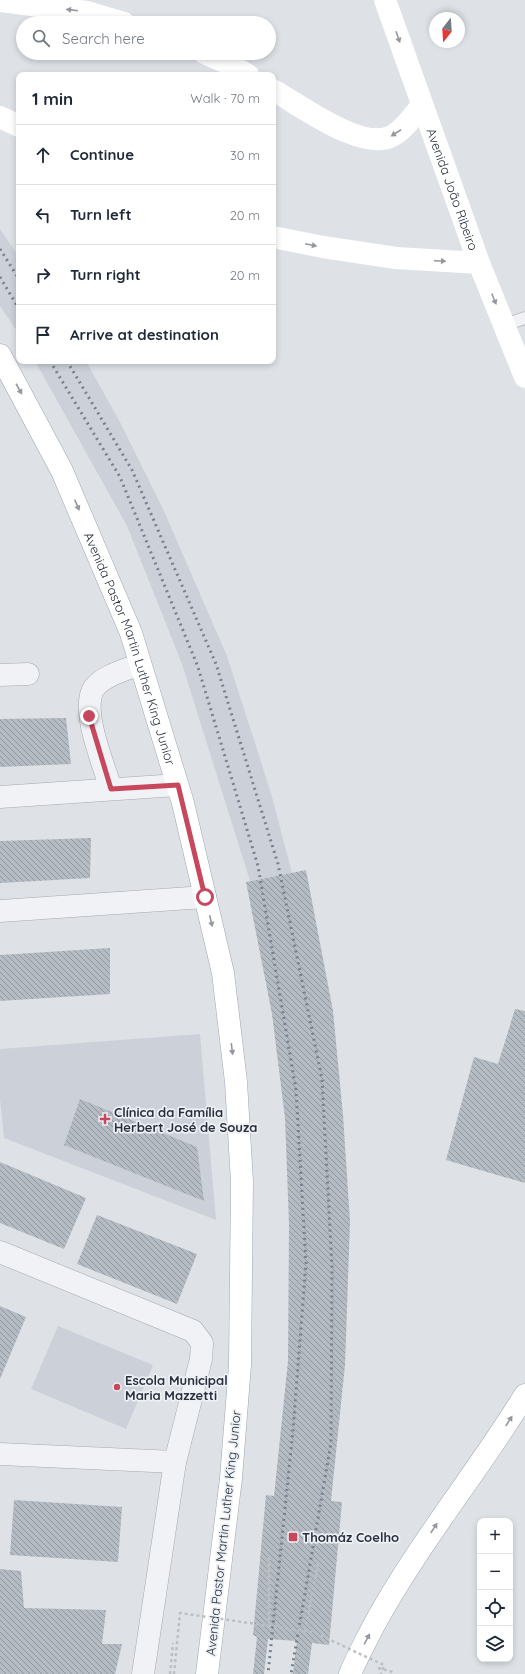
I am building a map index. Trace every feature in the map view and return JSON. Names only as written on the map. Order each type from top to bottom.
[{"type":"main road","name":"Avenida João Ribeiro","points":[[386,0],[479,263],[515,322],[525,377]]},
{"type":"main road","points":[[0,1],[87,12],[100,16]]},
{"type":"main road","points":[[220,60],[243,72]]},
{"type":"main road","points":[[276,92],[356,136],[376,139],[392,136],[406,126],[422,105]]},
{"type":"main road","points":[[0,117],[16,125]]},
{"type":"main road","points":[[276,238],[323,247],[396,258],[479,263]]},
{"type":"main road","name":"Avenida Pastor Martin Luther King Junior","points":[[0,355],[62,471],[131,633],[178,785],[223,974],[236,1082],[242,1182],[240,1365],[231,1478],[207,1674]]},
{"type":"main road","points":[[350,1674],[389,1599],[440,1519],[507,1424],[525,1395]]},
{"type":"street","points":[[111,789],[89,716],[89,703],[94,688],[106,678],[140,664]]},
{"type":"street","points":[[0,675],[28,674]]},
{"type":"street","points":[[0,796],[178,785]]},
{"type":"street","points":[[0,911],[205,897]]},
{"type":"street","points":[[0,1252],[193,1331],[202,1343],[202,1359],[175,1462],[143,1674]]},
{"type":"street","points":[[0,1454],[175,1462]]},
{"type":"path","points":[[268,1626],[269,1558]]},
{"type":"path","points":[[305,1631],[318,1564]]},
{"type":"path","points":[[174,1674],[180,1613],[315,1633],[384,1665],[381,1674]]},
{"type":"path","points":[[388,1670],[393,1672],[393,1674]]},
{"type":"shaded area","points":[[0,229],[16,253],[16,330],[0,306]]},
{"type":"shaded area","points":[[37,364],[88,364],[121,424],[164,511],[227,656],[271,793],[292,873],[250,881],[182,664],[127,526]]},
{"type":"shaded area","name":"Clínica da Família Herbert José de Souza","points":[[200,1034],[216,1220],[4,1138],[0,1099],[0,1049]]},
{"type":"shaded area","points":[[58,1326],[153,1365],[126,1429],[31,1389]]},
{"type":"building","points":[[66,718],[71,764],[0,767],[0,719]]},
{"type":"building","points":[[91,838],[90,878],[0,883],[0,841]]},
{"type":"building","points":[[306,870],[333,1011],[343,1115],[350,1222],[345,1365],[331,1501],[342,1502],[329,1645],[312,1643],[308,1674],[293,1674],[297,1641],[268,1639],[264,1674],[253,1674],[257,1637],[253,1635],[266,1495],[274,1496],[288,1361],[289,1224],[285,1118],[272,1014],[246,882]]},
{"type":"building","points":[[110,948],[110,994],[0,1001],[0,955]]},
{"type":"building","points":[[515,1009],[525,1011],[525,1183],[446,1160],[474,1057],[498,1064]]},
{"type":"building","points":[[80,1099],[197,1147],[204,1201],[64,1145]]},
{"type":"building","points":[[0,1162],[86,1198],[64,1249],[0,1223]]},
{"type":"building","points":[[97,1215],[197,1254],[177,1304],[77,1264]]},
{"type":"building","points":[[0,1306],[26,1317],[0,1379]]},
{"type":"building","points":[[14,1500],[122,1507],[118,1562],[10,1555]]},
{"type":"building","points":[[0,1569],[21,1571],[24,1608],[106,1610],[102,1644],[122,1644],[115,1674],[0,1674]]},
{"type":"railway","points":[[0,249],[16,274]]},
{"type":"railway","points":[[0,277],[16,304]]},
{"type":"railway","points":[[52,364],[120,477],[198,667],[258,866],[296,1090],[306,1263],[293,1430],[268,1674]]},
{"type":"railway","points":[[69,364],[132,470],[216,664],[278,864],[322,1079],[332,1267],[331,1443],[291,1674]]},
{"type":"place","name":"Clínica da Família Herbert José de Souza","points":[[105,1119]]},
{"type":"place","name":"Escola Municipal Maria Mazzetti","points":[[117,1387]]},
{"type":"place","name":"Thomáz Coelho","points":[[293,1537]]},
{"type":"route","points":[[89,716],[111,789],[178,785],[205,897]]}]
